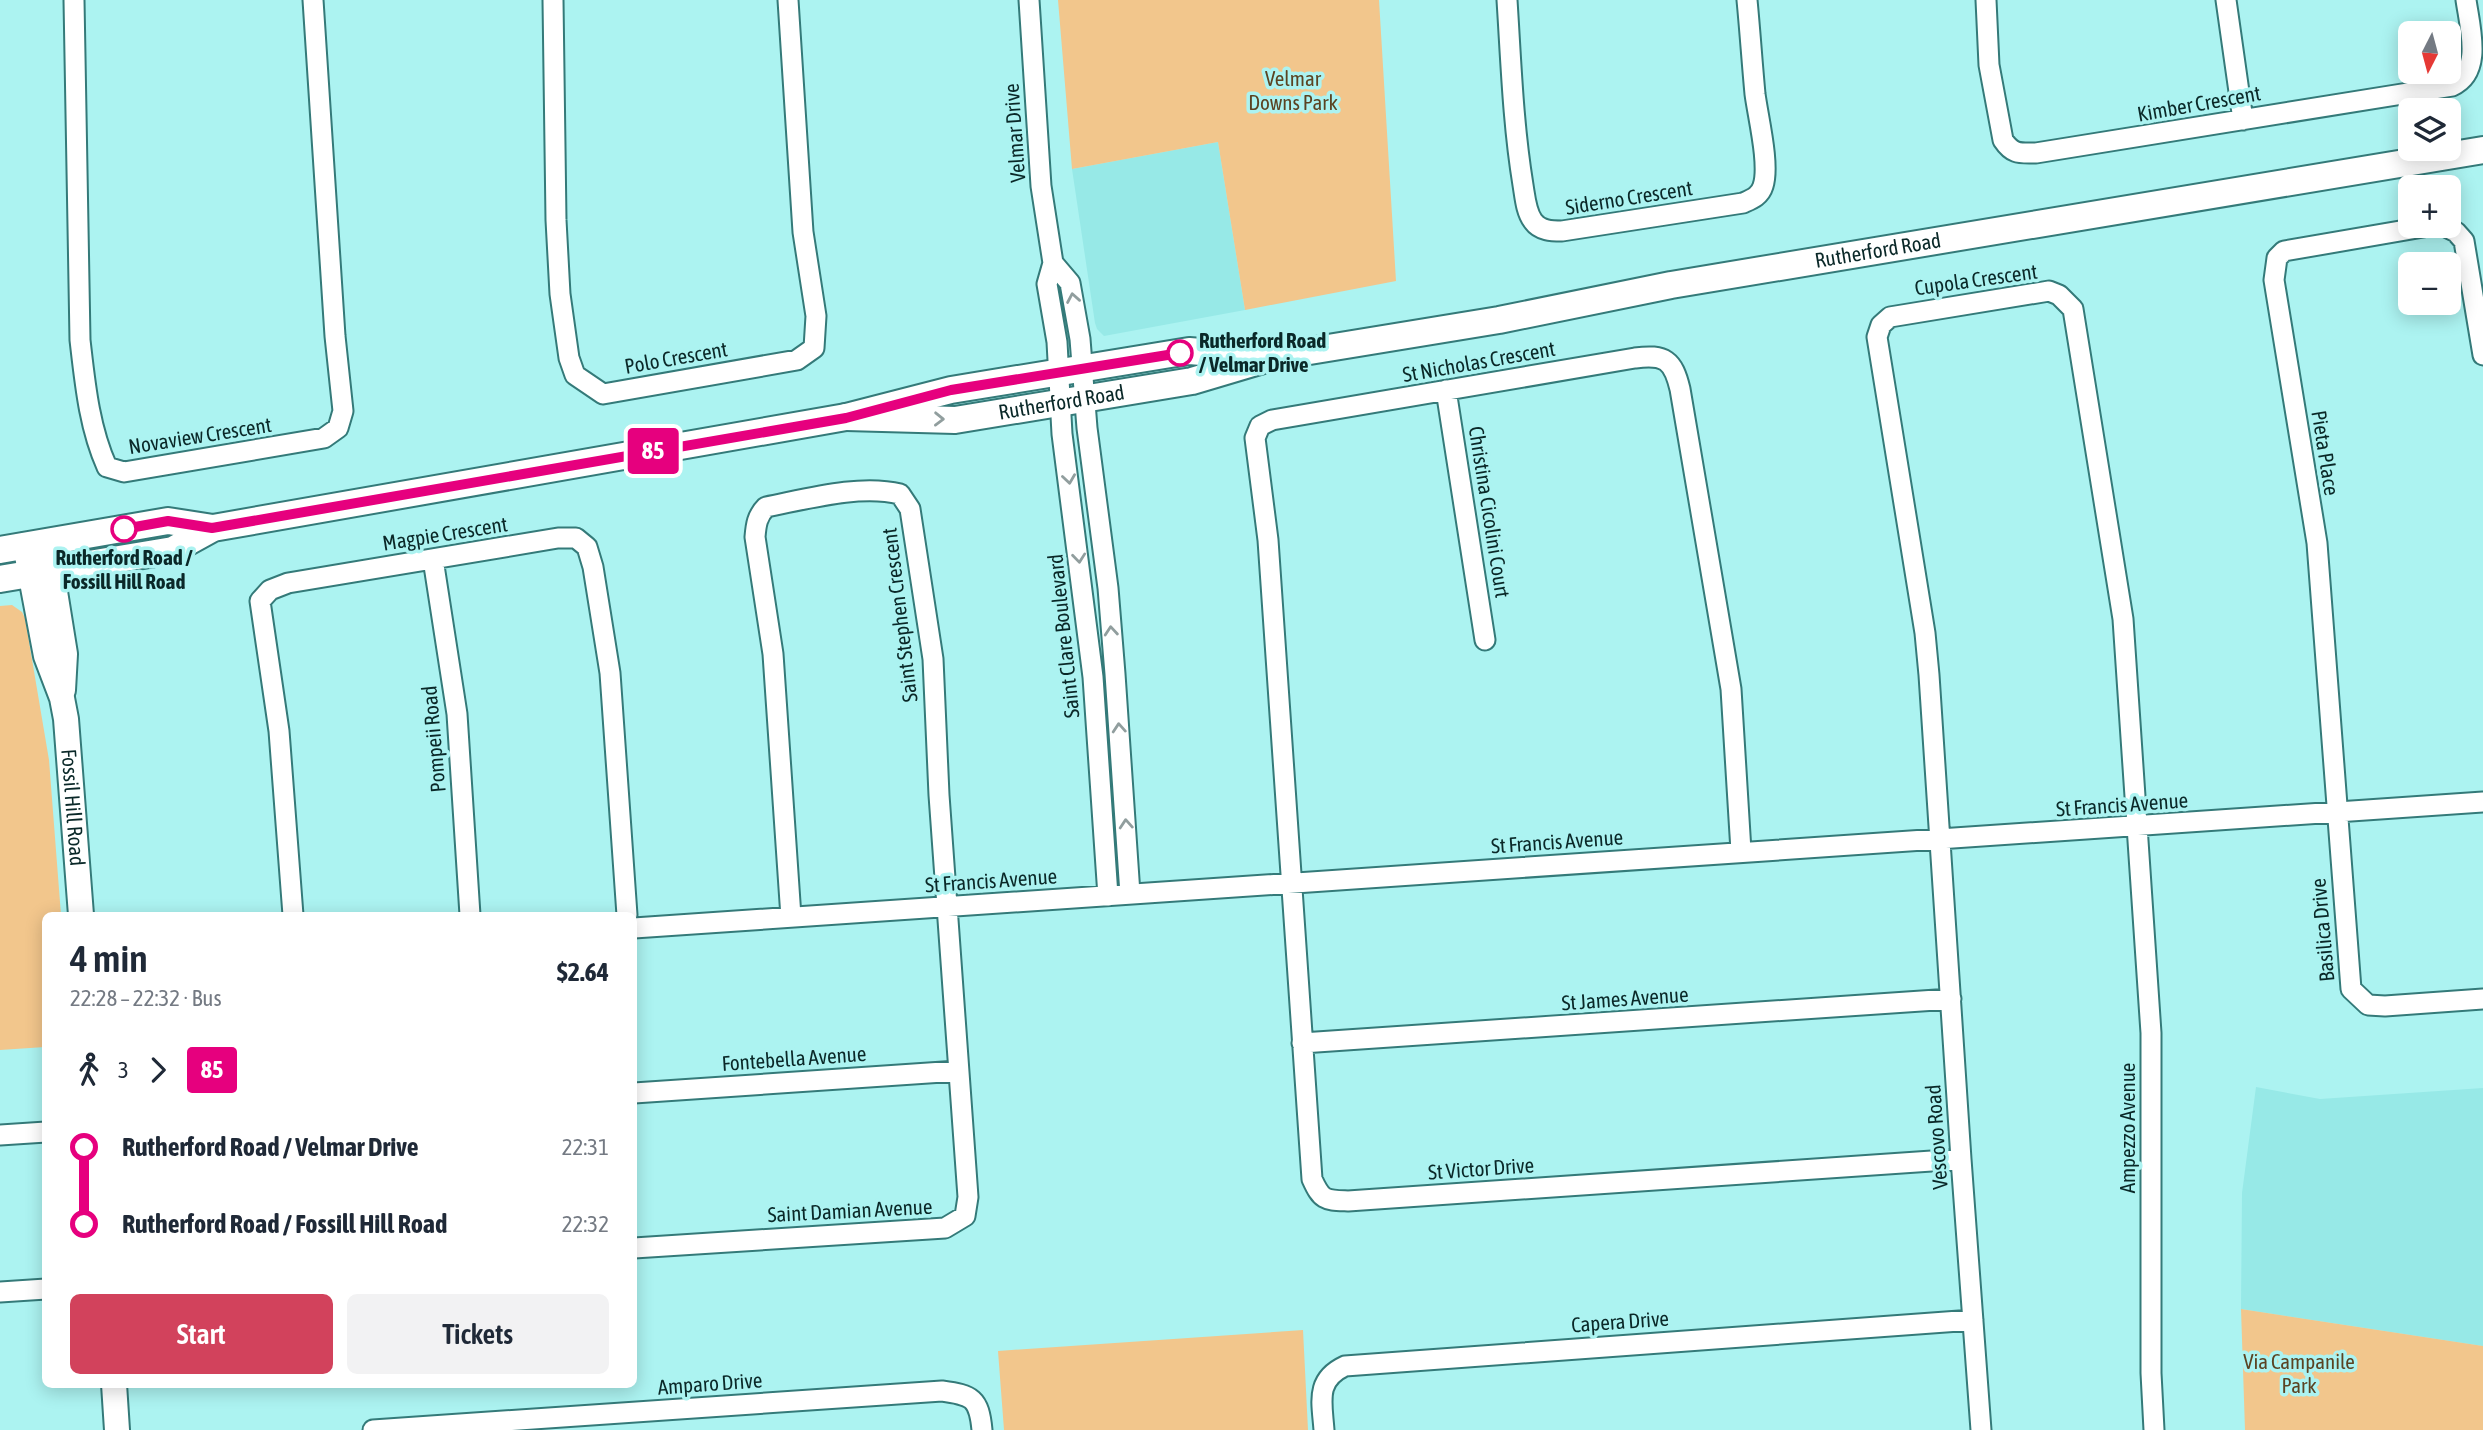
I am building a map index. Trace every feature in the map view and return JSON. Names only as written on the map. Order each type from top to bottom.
[{"type":"main road","name":"Rutherford Road","points":[[846,418],[956,420],[1192,381],[1273,357],[1499,320],[1671,285],[2483,150]]},
{"type":"main road","name":"Rutherford Road","points":[[24,546],[168,521],[212,528],[846,418],[951,390],[1189,351],[1273,357]]},
{"type":"main road","name":"Rutherford Road","points":[[0,579],[173,550],[212,528]]},
{"type":"street","name":"Novaview Crescent","points":[[74,0],[80,340],[97,446],[107,467],[124,472],[324,438],[338,428],[343,411],[335,336],[313,0]]},
{"type":"street","name":"Polo Crescent","points":[[553,0],[556,220],[560,294],[569,358],[575,375],[603,394],[797,360],[814,348],[816,316],[803,232],[788,0]]},
{"type":"street","name":"Velmar Drive","points":[[1029,0],[1041,186],[1053,263],[1070,283],[1080,339],[1070,371]]},
{"type":"street","name":"Siderno Crescent","points":[[1507,0],[1516,136],[1527,204],[1531,219],[1537,227],[1562,232],[1743,202],[1756,198],[1763,190],[1764,162],[1747,0]]},
{"type":"street","name":"Kimber Crescent","points":[[1986,0],[1989,65],[2003,140],[2009,149],[2020,153],[2053,152],[2452,86],[2461,82],[2474,65],[2466,0]]},
{"type":"street","points":[[2226,0],[2243,120]]},
{"type":"street","name":"Pieta Place","points":[[2336,813],[2317,543],[2275,293],[2274,268],[2277,258],[2284,251],[2294,248],[2398,231]]},
{"type":"street","points":[[2461,238],[2483,355]]},
{"type":"street","name":"Cupola Crescent","points":[[1941,840],[1924,633],[1878,347],[1878,331],[1890,317],[2049,291],[2067,301],[2073,309],[2123,619],[2138,826]]},
{"type":"street","name":"St Nicholas Crescent","points":[[1292,884],[1268,540],[1255,438],[1260,426],[1272,420],[1648,356],[1666,359],[1675,369],[1731,689],[1741,851]]},
{"type":"street","name":"Saint Clare Boulevard","points":[[1070,371],[1108,896]]},
{"type":"street","name":"Christina Cicolini Court","points":[[1446,390],[1485,640]]},
{"type":"street","name":"Saint Clare Boulevard","points":[[1072,400],[1110,612],[1130,894]]},
{"type":"street","name":"Saint Stephen Crescent","points":[[791,917],[773,654],[755,537],[756,524],[759,514],[766,507],[829,495],[884,490],[900,494],[910,509],[926,608],[933,659],[946,907]]},
{"type":"street","name":"Magpie Crescent","points":[[293,912],[279,731],[260,601],[270,590],[288,583],[558,538],[576,538],[587,547],[610,673],[627,912]]},
{"type":"street","name":"Fossil Hill Road","points":[[24,546],[41,572],[46,656],[62,698],[69,740],[81,912]]},
{"type":"street","name":"Pompeii Road","points":[[433,559],[457,713],[470,912]]},
{"type":"street","name":"St Francis Avenue","points":[[637,928],[2483,802]]},
{"type":"street","name":"Basilica Drive","points":[[2336,813],[2351,989],[2368,1005],[2483,999]]},
{"type":"street","name":"Ampezzo Avenue","points":[[2138,826],[2151,1033],[2151,1360],[2154,1430]]},
{"type":"street","name":"Vescovo Road","points":[[1941,840],[1981,1430]]},
{"type":"street","name":"St Victor Drive","points":[[1292,884],[1312,1179],[1319,1194],[1327,1200],[1362,1200],[1961,1159]]},
{"type":"street","name":"Saint Damian Avenue","points":[[637,1248],[945,1228],[965,1216],[968,1197],[946,907]]},
{"type":"street","name":"St James Avenue","points":[[1302,1043],[1951,999]]},
{"type":"street","name":"Fontebella Avenue","points":[[637,1093],[958,1071]]},
{"type":"street","points":[[0,1135],[42,1132]]},
{"type":"street","points":[[0,1292],[42,1289]]},
{"type":"street","name":"Capera Drive","points":[[1324,1430],[1322,1388],[1333,1371],[1345,1366],[1973,1320]]},
{"type":"street","points":[[114,1388],[117,1430]]},
{"type":"street","name":"Amparo Drive","points":[[373,1430],[942,1391],[967,1395],[980,1409],[982,1430]]},
{"type":"shaded area","points":[[1218,142],[1245,310],[1104,336],[1095,323],[1072,169]]},
{"type":"shaded area","points":[[2256,1087],[2320,1099],[2483,1088],[2483,1346],[2241,1309],[2242,1193]]},
{"type":"green space","name":"Velmar Downs Park","points":[[1058,0],[1379,0],[1396,281],[1245,310],[1218,142],[1072,169]]},
{"type":"green space","points":[[12,605],[22,612],[25,618],[49,760],[61,912],[42,912],[42,1047],[0,1050],[0,606]]},
{"type":"green space","name":"Via Campanile Park","points":[[2241,1309],[2483,1346],[2483,1430],[2245,1430]]},
{"type":"green space","points":[[1303,1330],[1308,1430],[1004,1430],[998,1351]]},
{"type":"bus line","name":"85","points":[[124,529],[168,521],[212,528],[846,418],[951,390],[1180,353]]},
{"type":"place","name":"Rutherford Road / Velmar Drive","points":[[1180,353]]},
{"type":"place","name":"Rutherford Road / Fossill Hill Road","points":[[124,529]]}]
